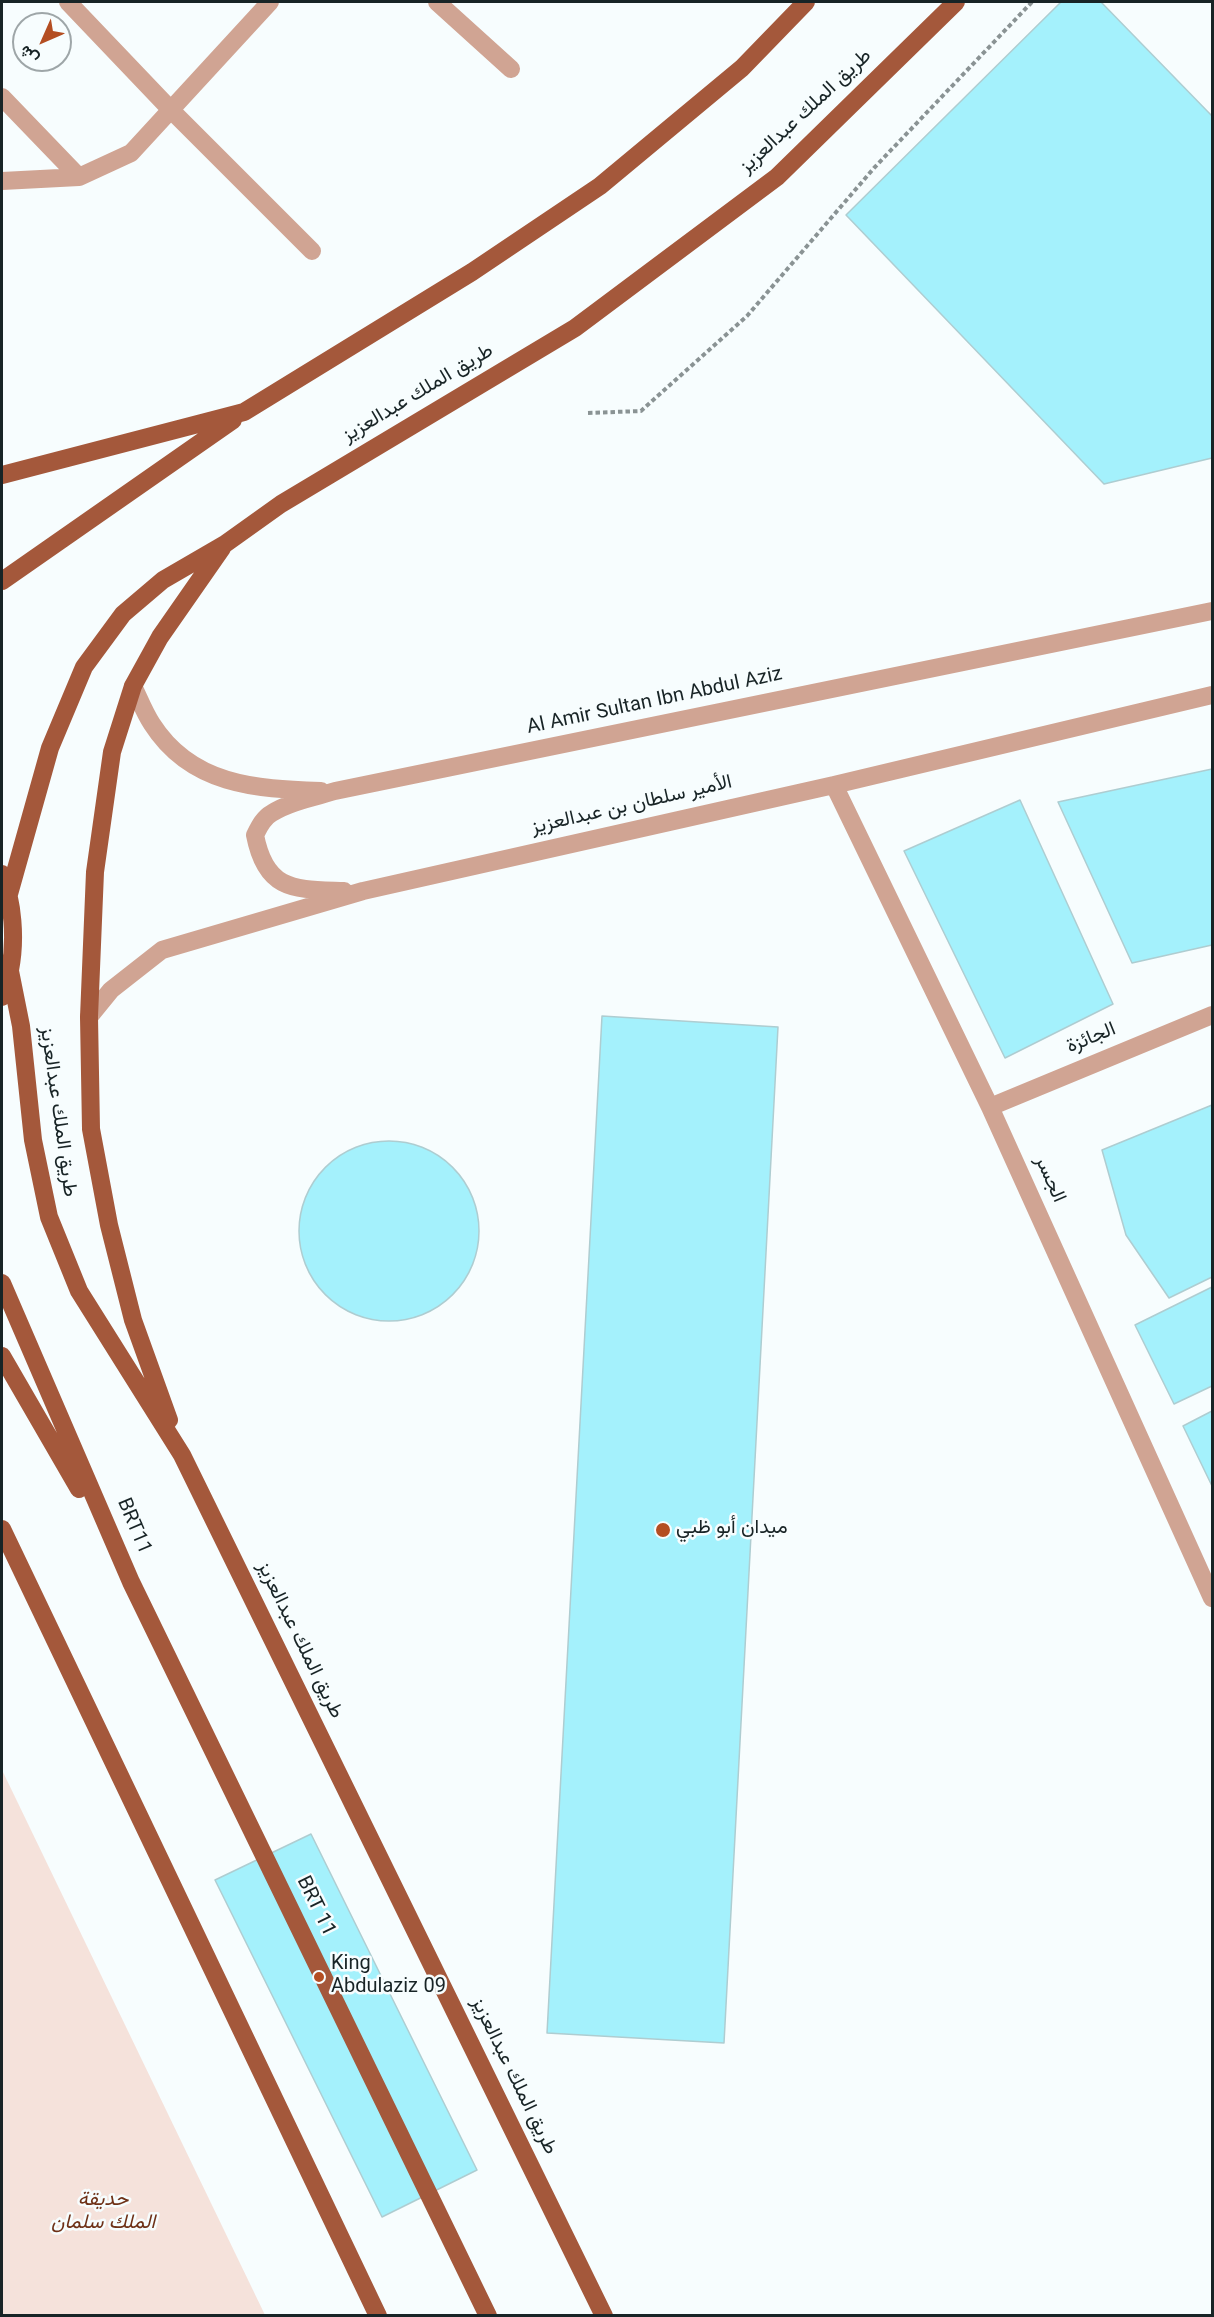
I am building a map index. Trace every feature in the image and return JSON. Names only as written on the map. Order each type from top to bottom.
[{"type":"main road","points":[[2,582],[244,412],[472,272],[600,186],[742,68],[806,2]]},
{"type":"main road","name":"طريق الملك عبدالعزيز","points":[[9,894],[50,748],[84,667],[123,614],[163,580],[225,544],[281,504],[565,334],[594,314],[777,177],[956,2]]},
{"type":"main road","points":[[2,475],[244,412]]},
{"type":"main road","points":[[182,1455],[133,1320],[109,1225],[91,1129],[89,1017],[95,872],[112,752],[133,686],[160,637],[225,544]]},
{"type":"main road","points":[[2,873],[9,894],[12,937],[10,971],[2,997]]},
{"type":"main road","name":"طريق الملك عبدالعزيز","points":[[10,971],[21,1026],[33,1140],[49,1217],[79,1291],[182,1455],[604,2316]]},
{"type":"main road","name":"BRT11","points":[[2,1283],[131,1582]]},
{"type":"main road","name":"BRT11","points":[[2,1356],[47,1431],[131,1582]]},
{"type":"main road","points":[[2,1529],[378,2316]]},
{"type":"main road","name":"BRT 11","points":[[131,1582],[488,2316]]},
{"type":"street","points":[[68,2],[170,109],[312,251]]},
{"type":"street","points":[[2,181],[79,177],[131,153],[270,2]]},
{"type":"street","points":[[436,2],[511,69]]},
{"type":"street","points":[[2,97],[79,177]]},
{"type":"street","name":"Al Amir Sultan Ibn Abdul Aziz","points":[[363,891],[298,889],[282,883],[269,872],[258,852],[255,835],[262,821],[272,813],[334,791],[1212,611]]},
{"type":"street","points":[[133,686],[152,724],[174,750],[198,770],[222,779],[270,789],[334,791]]},
{"type":"street","name":"الأمير سلطان بن عبدالعزيز","points":[[89,1017],[111,990],[162,950],[363,891],[834,785],[1212,694]]},
{"type":"street","name":"الجسر","points":[[834,785],[990,1107],[1212,1598]]},
{"type":"street","name":"الجائزة","points":[[990,1107],[1212,1015]]},
{"type":"street","points":[[131,1582],[319,1977]]},
{"type":"path","points":[[588,413],[641,411],[747,316],[874,168],[1032,2]]},
{"type":"green space","name":"حديقة الملك سلمان","points":[[2,1770],[265,2315],[2,2315]]},
{"type":"building","points":[[1061,2],[1101,2],[1212,116],[1212,458],[1104,484],[846,215]]},
{"type":"building","points":[[1212,769],[1212,945],[1132,963],[1058,802]]},
{"type":"building","points":[[1020,800],[1113,1004],[1005,1058],[904,851]]},
{"type":"building","name":"ميدان أبو ظبي","points":[[602,1016],[778,1027],[724,2043],[547,2033]]},
{"type":"building","points":[[1212,1105],[1212,1277],[1169,1298],[1126,1235],[1102,1150]]},
{"type":"building","points":[[389,1141],[407,1142],[424,1148],[453,1167],[472,1196],[478,1213],[478,1249],[472,1266],[453,1295],[424,1314],[407,1320],[389,1321],[371,1320],[354,1314],[325,1295],[306,1266],[300,1249],[299,1231],[300,1213],[306,1196],[325,1167],[354,1148],[371,1142]]},
{"type":"building","points":[[1212,1287],[1212,1386],[1174,1404],[1135,1325]]},
{"type":"building","points":[[1212,1411],[1212,1486],[1183,1426]]},
{"type":"building","points":[[311,1834],[477,2170],[382,2217],[215,1880]]},
{"type":"place","name":"ميدان أبو ظبي","points":[[663,1530]]},
{"type":"place","name":"King Abdulaziz 09","points":[[319,1977]]}]
